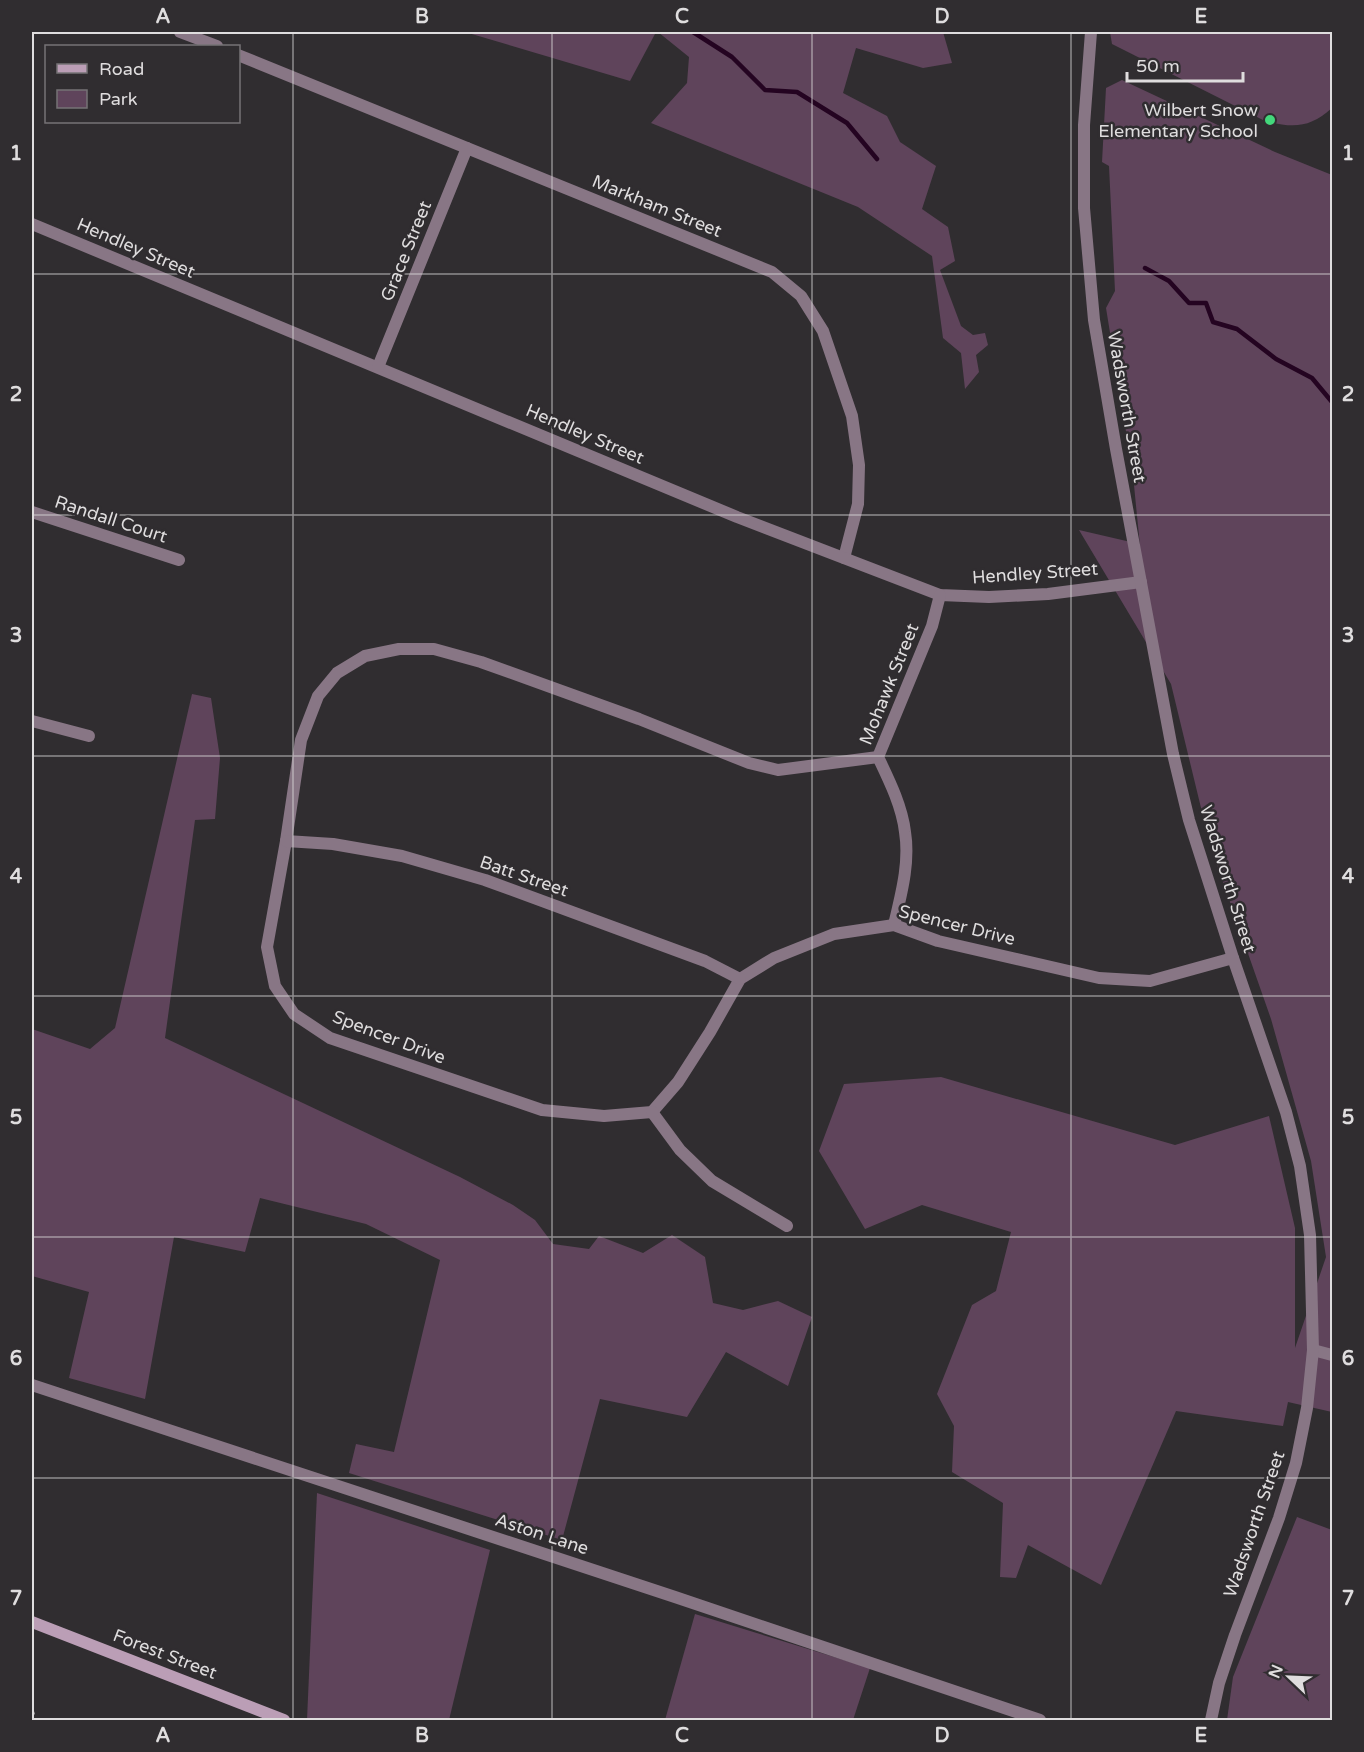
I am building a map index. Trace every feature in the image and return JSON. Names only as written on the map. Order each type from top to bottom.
[{"type":"main road","name":"Forest Street","points":[[32,1622],[284,1720]]},
{"type":"street","points":[[180,32],[214,45]]},
{"type":"street","name":"Wadsworth Street","points":[[1091,32],[1084,125],[1084,208],[1093,309],[1141,582],[1173,754],[1189,820],[1233,958],[1287,1112],[1300,1166],[1310,1235],[1313,1350],[1307,1408],[1296,1463],[1280,1518],[1219,1683],[1211,1720]]},
{"type":"street","name":"Markham Street","points":[[240,56],[772,272],[801,296],[823,331],[853,426],[859,465],[858,504],[844,558]]},
{"type":"street","name":"Grace Street","points":[[378,368],[467,148]]},
{"type":"street","name":"Hendley Street","points":[[32,224],[737,518],[940,595],[989,597],[1048,594],[1141,582]]},
{"type":"street","name":"Randall Court","points":[[32,512],[179,560]]},
{"type":"street","name":"Mohawk Street","points":[[894,925],[905,879],[905,832],[893,789],[878,757],[932,626],[940,595]]},
{"type":"street","name":"Spencer Drive","points":[[878,757],[778,770],[749,763],[639,719],[481,662],[434,649],[399,649],[365,656],[337,673],[318,696],[302,740],[267,947],[275,986],[294,1014],[330,1038],[542,1110],[604,1116],[652,1112],[678,1082],[740,979],[774,958],[834,934],[894,925],[938,941],[1099,978],[1150,981],[1233,958]]},
{"type":"street","points":[[32,721],[88,736]]},
{"type":"street","name":"Batt Street","points":[[286,841],[333,844],[402,856],[475,877],[705,961],[740,979]]},
{"type":"street","points":[[652,1112],[680,1150],[712,1180],[787,1226]]},
{"type":"street","points":[[1313,1350],[1332,1355]]},
{"type":"street","name":"Aston Lane","points":[[32,1385],[664,1593],[1040,1720]]},
{"type":"green space","points":[[465,32],[656,32],[630,81]]},
{"type":"green space","points":[[658,32],[943,32],[952,63],[923,68],[856,48],[843,93],[887,116],[900,142],[936,166],[922,209],[948,227],[955,261],[940,270],[961,326],[973,335],[985,333],[988,345],[976,355],[979,372],[965,389],[961,353],[943,338],[932,256],[858,207],[651,123],[687,83],[689,57]]},
{"type":"green space","name":"Wilbert Snow Elementary School","points":[[1110,32],[1332,32],[1332,108],[1315,120],[1299,125],[1263,120],[1112,44]]},
{"type":"green space","points":[[1122,80],[1275,152],[1332,175],[1332,1412],[1288,1402],[1283,1426],[1176,1411],[1101,1585],[1028,1545],[1016,1578],[1000,1577],[1003,1503],[952,1472],[954,1426],[937,1394],[972,1305],[996,1291],[1011,1232],[922,1205],[865,1229],[819,1151],[844,1084],[941,1077],[1175,1145],[1269,1116],[1295,1228],[1295,1348],[1326,1257],[1311,1161],[1271,1019],[1210,845],[1171,684],[1079,530],[1140,546],[1133,475],[1106,308],[1115,291],[1109,166],[1102,162],[1106,88]]},
{"type":"green space","points":[[192,694],[211,698],[220,758],[215,819],[195,820],[165,1038],[460,1177],[513,1205],[535,1220],[553,1244],[589,1249],[599,1236],[643,1253],[672,1235],[705,1257],[713,1303],[743,1310],[778,1301],[812,1317],[788,1386],[726,1352],[687,1417],[600,1399],[562,1540],[349,1473],[356,1444],[394,1452],[440,1260],[366,1224],[260,1198],[245,1252],[174,1237],[145,1399],[69,1378],[89,1292],[32,1276],[32,1029],[90,1049],[115,1028]]},
{"type":"green space","points":[[317,1493],[490,1550],[449,1720],[307,1720]]},
{"type":"green space","points":[[1297,1517],[1332,1530],[1332,1720],[1227,1720],[1233,1677]]},
{"type":"green space","points":[[695,1614],[870,1668],[853,1720],[665,1720]]},
{"type":"waterway","points":[[693,32],[732,57],[765,90],[797,92],[847,123],[877,159]]},
{"type":"waterway","points":[[1145,268],[1169,281],[1189,303],[1206,303],[1213,322],[1237,329],[1276,359],[1312,378],[1332,402]]},
{"type":"railway","points":[[32,1712],[34,1720]]},
{"type":"place","name":"Wilbert Snow Elementary School","points":[[1270,120]]}]
